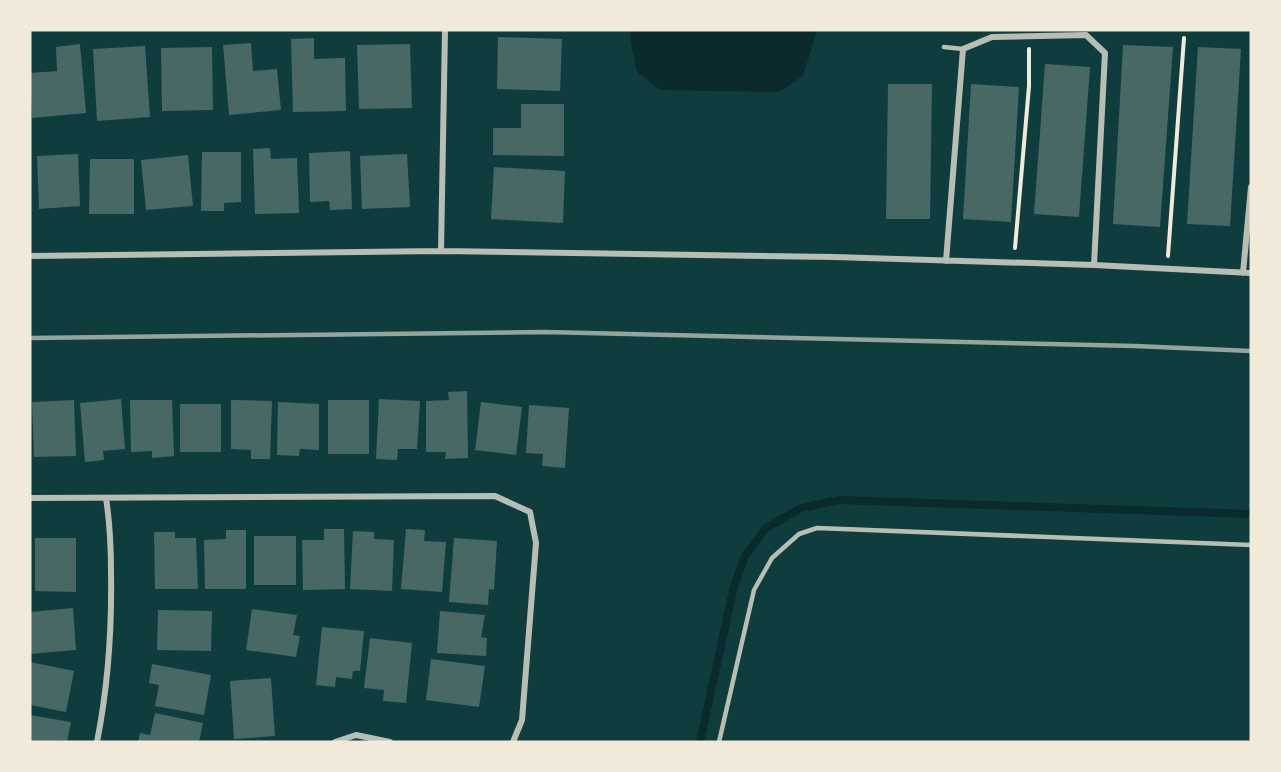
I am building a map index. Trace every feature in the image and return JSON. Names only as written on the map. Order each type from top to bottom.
[{"type":"street","points":[[441,251],[445,30]]},
{"type":"street","points":[[946,261],[963,49],[992,38],[1086,35],[1106,52],[1094,265]]},
{"type":"street","points":[[1243,273],[1251,187]]},
{"type":"street","points":[[30,256],[441,251],[834,257],[1094,265],[1251,273]]},
{"type":"street","points":[[30,498],[495,496],[530,512],[536,543],[522,720],[513,742]]},
{"type":"street","points":[[97,742],[112,615],[110,524],[106,498]]},
{"type":"street","points":[[335,742],[357,735],[390,742]]},
{"type":"lane","points":[[944,47],[963,49]]},
{"type":"lane","points":[[719,742],[754,590],[772,558],[799,534],[817,528],[1251,545]]},
{"type":"path","points":[[1014,263],[1029,86],[1030,37]]},
{"type":"path","points":[[1167,269],[1184,38]]},
{"type":"water","points":[[630,30],[817,30],[803,76],[779,92],[660,90],[637,72]]},
{"type":"building","points":[[498,37],[562,39],[560,91],[497,89]]},
{"type":"building","points":[[314,38],[314,59],[345,58],[346,111],[293,112],[291,39]]},
{"type":"building","points":[[251,43],[253,71],[277,69],[281,110],[229,115],[223,45]]},
{"type":"building","points":[[80,44],[86,113],[32,118],[30,73],[57,71],[56,47]]},
{"type":"building","points":[[410,44],[412,108],[359,109],[357,45]]},
{"type":"building","points":[[1123,45],[1173,47],[1160,227],[1113,224]]},
{"type":"building","points":[[145,46],[150,117],[97,121],[93,49]]},
{"type":"building","points":[[212,47],[213,110],[162,111],[161,48]]},
{"type":"building","points":[[1198,47],[1241,49],[1230,226],[1187,224]]},
{"type":"building","points":[[1045,64],[1090,67],[1079,217],[1034,214]]},
{"type":"building","points":[[888,84],[932,84],[930,219],[886,219]]},
{"type":"building","points":[[971,84],[1019,87],[1011,222],[963,219]]},
{"type":"building","points":[[521,104],[564,104],[564,156],[493,155],[493,128],[521,128]]},
{"type":"building","points":[[270,148],[271,159],[297,158],[299,213],[255,214],[253,149]]},
{"type":"building","points":[[350,151],[352,209],[330,210],[329,201],[310,202],[309,153]]},
{"type":"building","points":[[202,152],[241,152],[241,202],[224,203],[224,211],[201,211]]},
{"type":"building","points":[[78,154],[80,206],[39,209],[37,156]]},
{"type":"building","points":[[407,154],[410,207],[362,209],[360,156]]},
{"type":"building","points":[[188,155],[193,206],[146,210],[141,160]]},
{"type":"building","points":[[90,159],[134,159],[134,214],[89,214]]},
{"type":"building","points":[[494,167],[565,171],[563,223],[491,219]]},
{"type":"building","points":[[467,391],[468,458],[445,459],[446,452],[426,452],[426,401],[449,400],[448,392]]},
{"type":"building","points":[[121,399],[125,449],[103,451],[104,460],[85,462],[80,403]]},
{"type":"building","points":[[379,399],[420,401],[417,449],[398,449],[397,460],[376,459]]},
{"type":"building","points":[[74,400],[76,456],[34,457],[32,402]]},
{"type":"building","points":[[130,400],[172,400],[174,456],[152,458],[152,451],[131,452]]},
{"type":"building","points":[[231,400],[272,401],[270,459],[251,459],[251,450],[231,449]]},
{"type":"building","points":[[328,400],[369,400],[369,454],[328,454]]},
{"type":"building","points":[[278,402],[319,404],[319,450],[300,449],[299,456],[277,455]]},
{"type":"building","points":[[481,402],[522,407],[516,455],[475,450]]},
{"type":"building","points":[[180,404],[221,404],[221,452],[180,452]]},
{"type":"building","points":[[529,405],[569,408],[565,468],[542,466],[543,454],[526,453]]},
{"type":"building","points":[[324,529],[344,529],[345,589],[303,590],[302,540],[324,540]]},
{"type":"building","points":[[406,529],[425,530],[424,541],[446,542],[442,592],[401,589]]},
{"type":"building","points":[[226,530],[246,530],[246,589],[205,589],[204,540],[226,539]]},
{"type":"building","points":[[353,531],[374,532],[374,539],[394,540],[392,591],[350,589]]},
{"type":"building","points":[[154,532],[175,532],[175,538],[196,538],[198,589],[155,589]]},
{"type":"building","points":[[254,536],[296,536],[296,585],[254,585]]},
{"type":"building","points":[[35,538],[76,538],[76,592],[35,591]]},
{"type":"building","points":[[454,538],[497,541],[494,590],[489,589],[488,605],[449,602]]},
{"type":"building","points":[[73,608],[76,650],[30,654],[30,612]]},
{"type":"building","points":[[252,609],[297,615],[293,635],[300,636],[296,657],[246,650]]},
{"type":"building","points":[[158,610],[212,611],[211,651],[157,650]]},
{"type":"building","points":[[440,611],[485,615],[481,637],[487,638],[486,656],[437,653]]},
{"type":"building","points":[[322,627],[364,631],[360,671],[353,671],[352,679],[336,677],[335,687],[316,685]]},
{"type":"building","points":[[370,638],[412,643],[406,703],[383,701],[384,690],[364,688]]},
{"type":"building","points":[[431,659],[485,666],[479,707],[426,700]]},
{"type":"building","points":[[30,662],[74,671],[66,712],[30,705]]},
{"type":"building","points":[[152,664],[211,675],[204,715],[155,706],[159,685],[149,683]]},
{"type":"building","points":[[271,678],[275,736],[234,739],[230,681]]},
{"type":"building","points":[[155,713],[203,723],[199,742],[138,742],[140,733],[150,735]]},
{"type":"building","points":[[30,715],[71,722],[67,742],[57,740],[57,742],[30,742]]},
{"type":"waterway","points":[[700,742],[734,586],[745,556],[766,528],[801,508],[839,500],[1251,514]]},
{"type":"railway","points":[[30,338],[545,332],[1135,346],[1251,351]]}]
